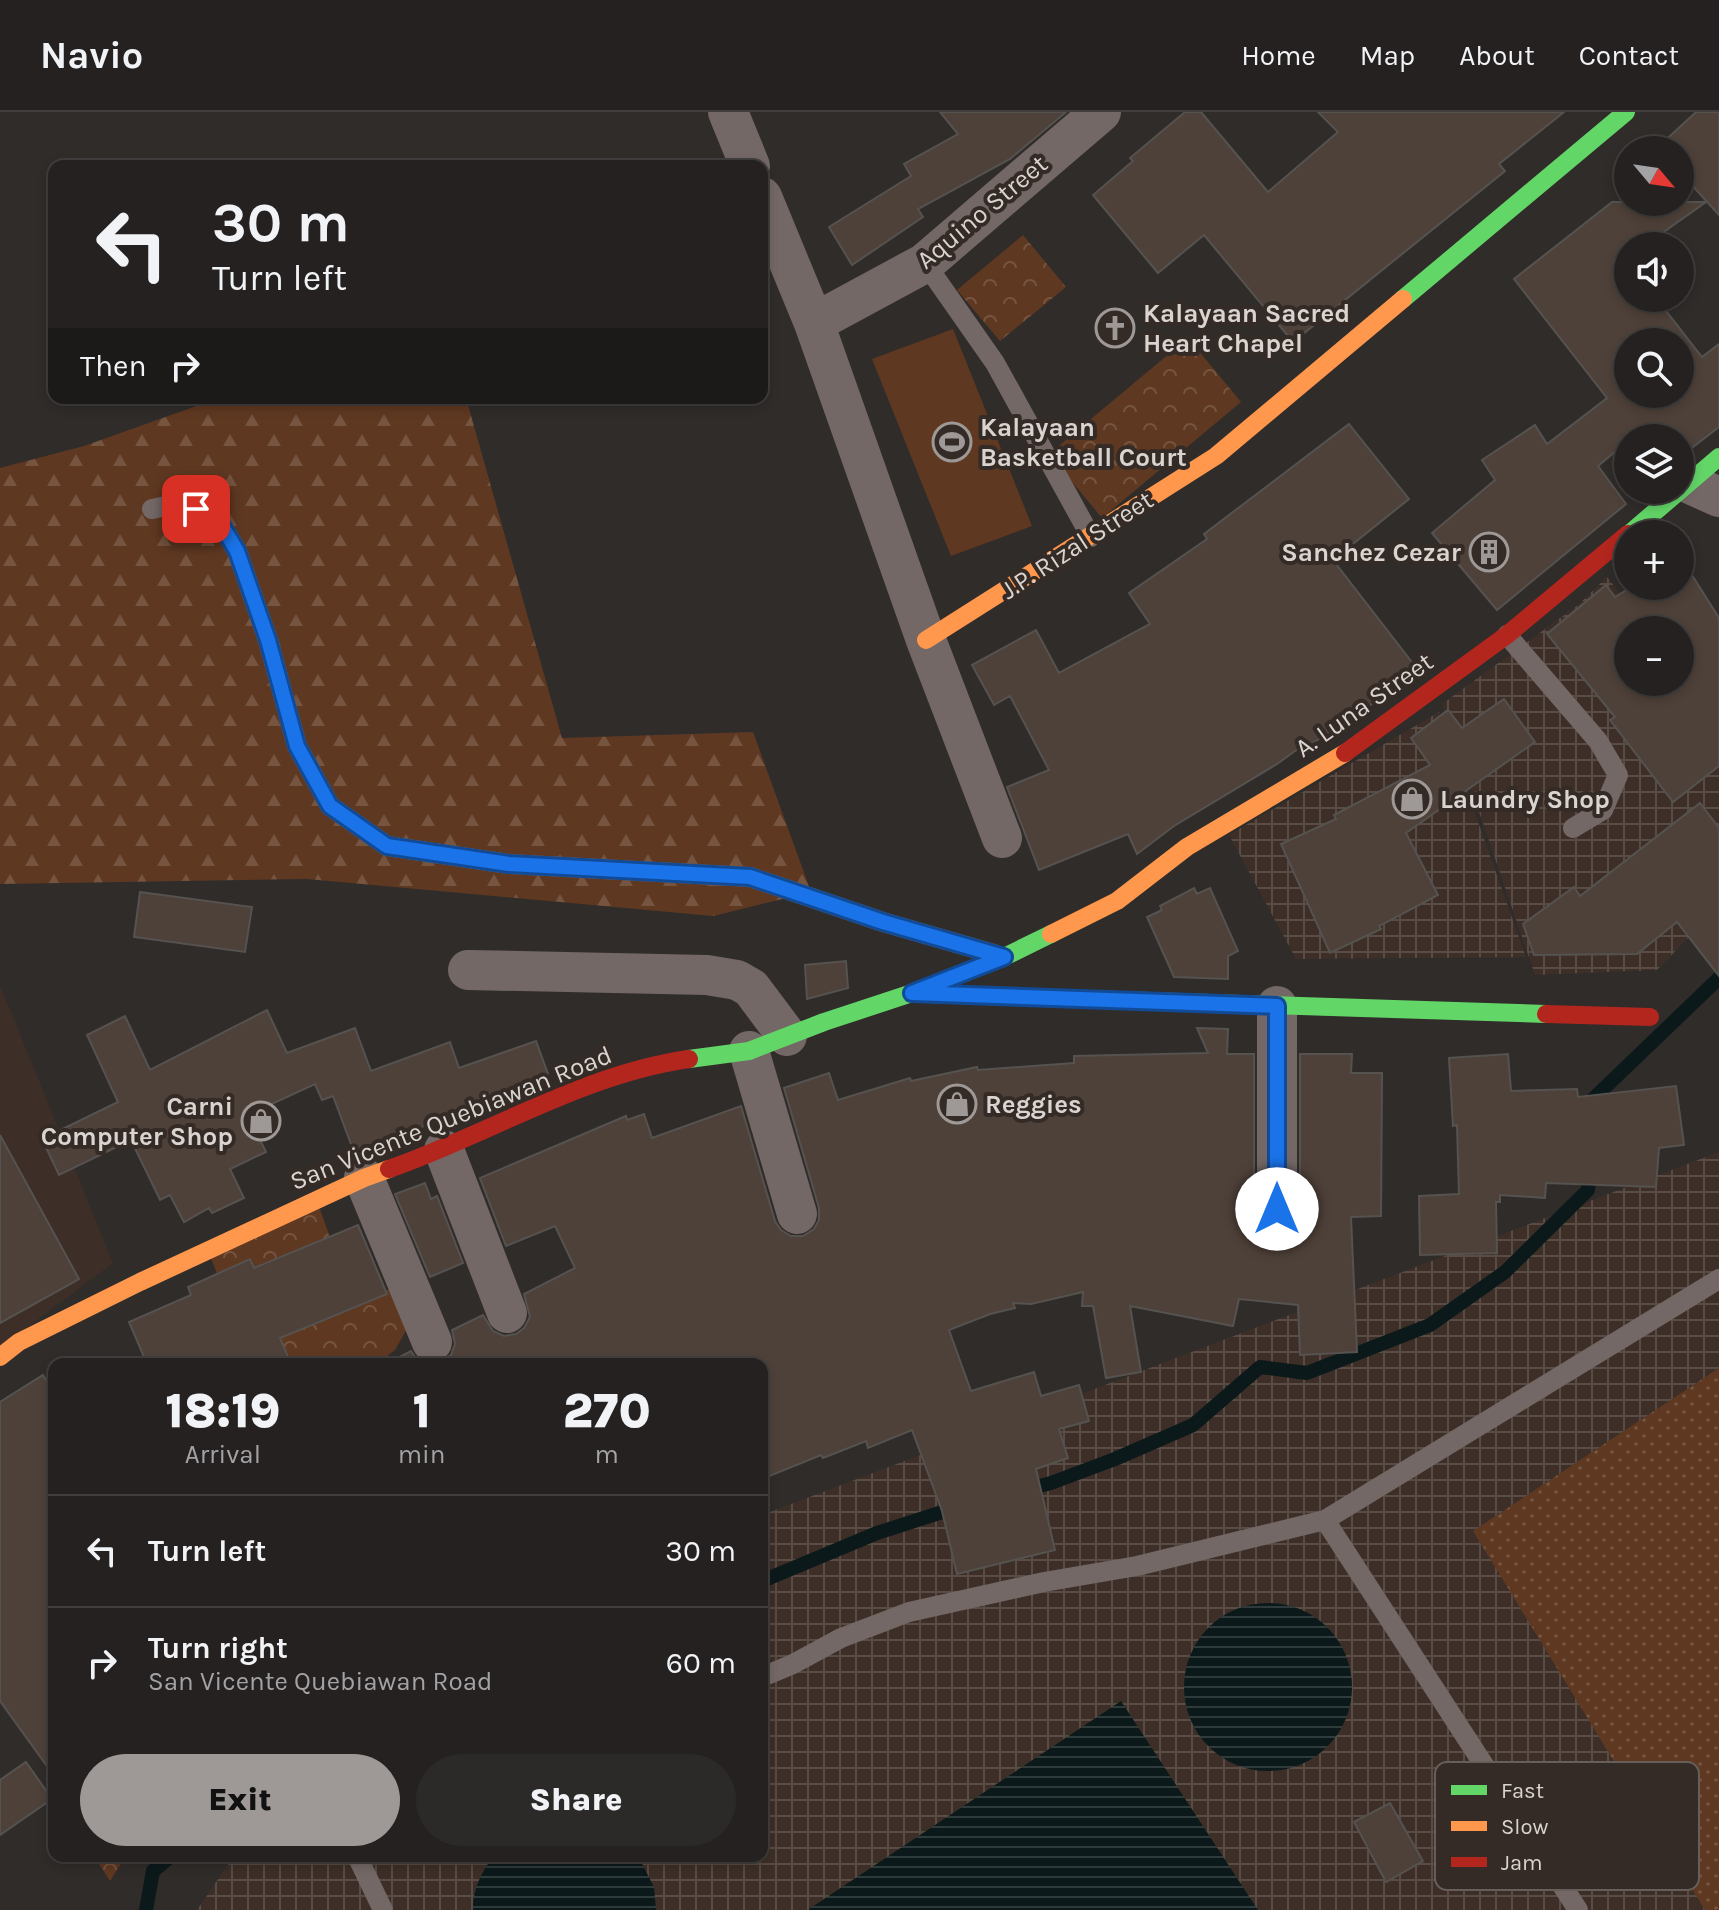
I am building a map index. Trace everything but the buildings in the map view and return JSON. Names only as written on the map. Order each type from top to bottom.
[{"type":"street","points":[[728,112],[748,160]]},
{"type":"street","name":"Aquino Street","points":[[814,323],[925,263],[1101,112]]},
{"type":"street","name":"J.P. Rizal Street","points":[[926,640],[1216,456],[1626,112]]},
{"type":"street","points":[[768,212],[814,323],[926,640],[1002,838]]},
{"type":"street","name":"A. Luna Street","points":[[1652,520],[1704,490],[1719,457]]},
{"type":"street","name":"A. Luna Street","points":[[1117,901],[1187,847],[1363,742],[1507,635],[1614,546]]},
{"type":"street","name":"San Vicente Quebiawan Road","points":[[0,1357],[19,1342],[126,1288],[364,1178],[444,1150],[552,1099],[655,1064],[749,1051],[1004,957],[1117,901]]},
{"type":"street","points":[[468,970],[707,975],[737,980],[751,988],[787,1036]]},
{"type":"street","points":[[912,993],[1650,1017]]},
{"type":"street","points":[[1277,1006],[1277,1209]]},
{"type":"street","points":[[749,1051],[797,1214]]},
{"type":"street","points":[[444,1150],[507,1313]]},
{"type":"street","points":[[364,1178],[432,1342]]},
{"type":"lane","points":[[925,263],[995,363],[1091,537]]},
{"type":"lane","points":[[152,509],[166,506],[196,509],[219,521],[237,551],[268,640],[297,746],[330,806],[387,846],[509,864],[750,877],[883,922],[1004,957]]},
{"type":"lane","points":[[1507,635],[1598,741],[1618,775],[1603,810],[1573,828]]},
{"type":"lane","points":[[768,1674],[841,1638],[909,1612],[1044,1582],[1137,1566],[1325,1520],[1719,1279]]},
{"type":"lane","points":[[1325,1520],[1482,1762]]},
{"type":"lane","points":[[360,1862],[383,1910]]},
{"type":"lane","points":[[1565,1890],[1578,1910]]},
{"type":"shaded area","points":[[1607,577],[1614,586],[1614,600],[1625,600],[1637,616],[1614,616],[1614,696],[1694,696],[1719,720],[1719,906],[1657,970],[1535,975],[1442,704],[1578,605]]},
{"type":"shaded area","points":[[1439,712],[1526,957],[1296,959],[1229,835]]},
{"type":"shaded area","points":[[0,985],[113,1263],[0,1348]]},
{"type":"shaded area","points":[[1719,1152],[1719,1910],[197,1910],[230,1862],[768,1862],[768,1513]]},
{"type":"shaded area","points":[[1268,1603],[1300,1610],[1315,1617],[1327,1628],[1338,1640],[1345,1655],[1352,1687],[1345,1719],[1338,1734],[1327,1746],[1315,1757],[1300,1764],[1268,1771],[1236,1764],[1221,1757],[1209,1746],[1198,1734],[1191,1719],[1184,1687],[1191,1655],[1198,1640],[1209,1628],[1221,1617],[1236,1610]]},
{"type":"shaded area","points":[[1121,1701],[1258,1910],[809,1910],[809,1909]]},
{"type":"shaded area","points":[[490,1862],[641,1862],[654,1887],[656,1910],[473,1910],[474,1896]]},
{"type":"green space","points":[[1023,235],[1066,287],[1000,341],[957,290]]},
{"type":"green space","name":"Kalayaan Basketball Court","points":[[953,329],[1032,526],[951,556],[872,359]]},
{"type":"green space","points":[[1188,338],[1241,402],[1102,518],[1049,454]]},
{"type":"green space","points":[[202,404],[468,404],[562,738],[753,732],[811,892],[713,916],[307,879],[0,884],[0,468],[84,446]]},
{"type":"green space","points":[[318,1204],[354,1304],[404,1283],[418,1309],[395,1350],[385,1358],[249,1358],[208,1250]]},
{"type":"green space","points":[[1719,1368],[1719,1910],[1705,1910],[1693,1890],[1699,1890],[1699,1762],[1614,1762],[1473,1531]]},
{"type":"green space","points":[[98,1862],[122,1862],[110,1881]]},
{"type":"waterway","points":[[1593,1112],[1594,1098],[1719,978]]},
{"type":"waterway","points":[[1024,1490],[1115,1459],[1193,1425],[1260,1367],[1307,1373],[1430,1325],[1505,1272],[1588,1190],[1590,1165]]},
{"type":"waterway","points":[[768,1578],[877,1533],[961,1506]]},
{"type":"waterway","points":[[146,1910],[153,1871],[164,1862]]},
{"type":"traffic: fast","points":[[1403,299],[1626,112]]},
{"type":"traffic: fast","points":[[1645,520],[1719,457]]},
{"type":"traffic: fast","points":[[689,1059],[749,1051],[912,993],[1004,957],[1051,934]]},
{"type":"traffic: fast","points":[[929,994],[1546,1014]]},
{"type":"traffic: slow","points":[[926,640],[1216,456],[1403,299]]},
{"type":"traffic: slow","points":[[1051,934],[1117,901],[1187,847],[1345,753]]},
{"type":"traffic: slow","points":[[0,1357],[19,1342],[140,1282],[389,1169]]},
{"type":"traffic: jam","points":[[1345,753],[1507,635],[1614,546]]},
{"type":"traffic: jam","points":[[1546,1014],[1650,1017]]},
{"type":"traffic: jam","points":[[389,1169],[574,1091],[650,1067],[689,1059]]},
{"type":"place","name":"Kalayaan Sacred Heart Chapel","points":[[1115,328]]},
{"type":"place","name":"Kalayaan Basketball Court","points":[[952,442]]},
{"type":"place","name":"Sanchez Cezar","points":[[1489,552]]},
{"type":"place","name":"Laundry Shop","points":[[1412,799]]},
{"type":"place","name":"Reggies","points":[[957,1104]]},
{"type":"place","name":"Carni Computer Shop","points":[[261,1121]]},
{"type":"route","points":[[196,509],[219,521],[237,551],[268,640],[297,746],[330,806],[387,846],[509,864],[750,877],[883,922],[1004,957],[912,993],[1277,1006],[1277,1209]]}]
